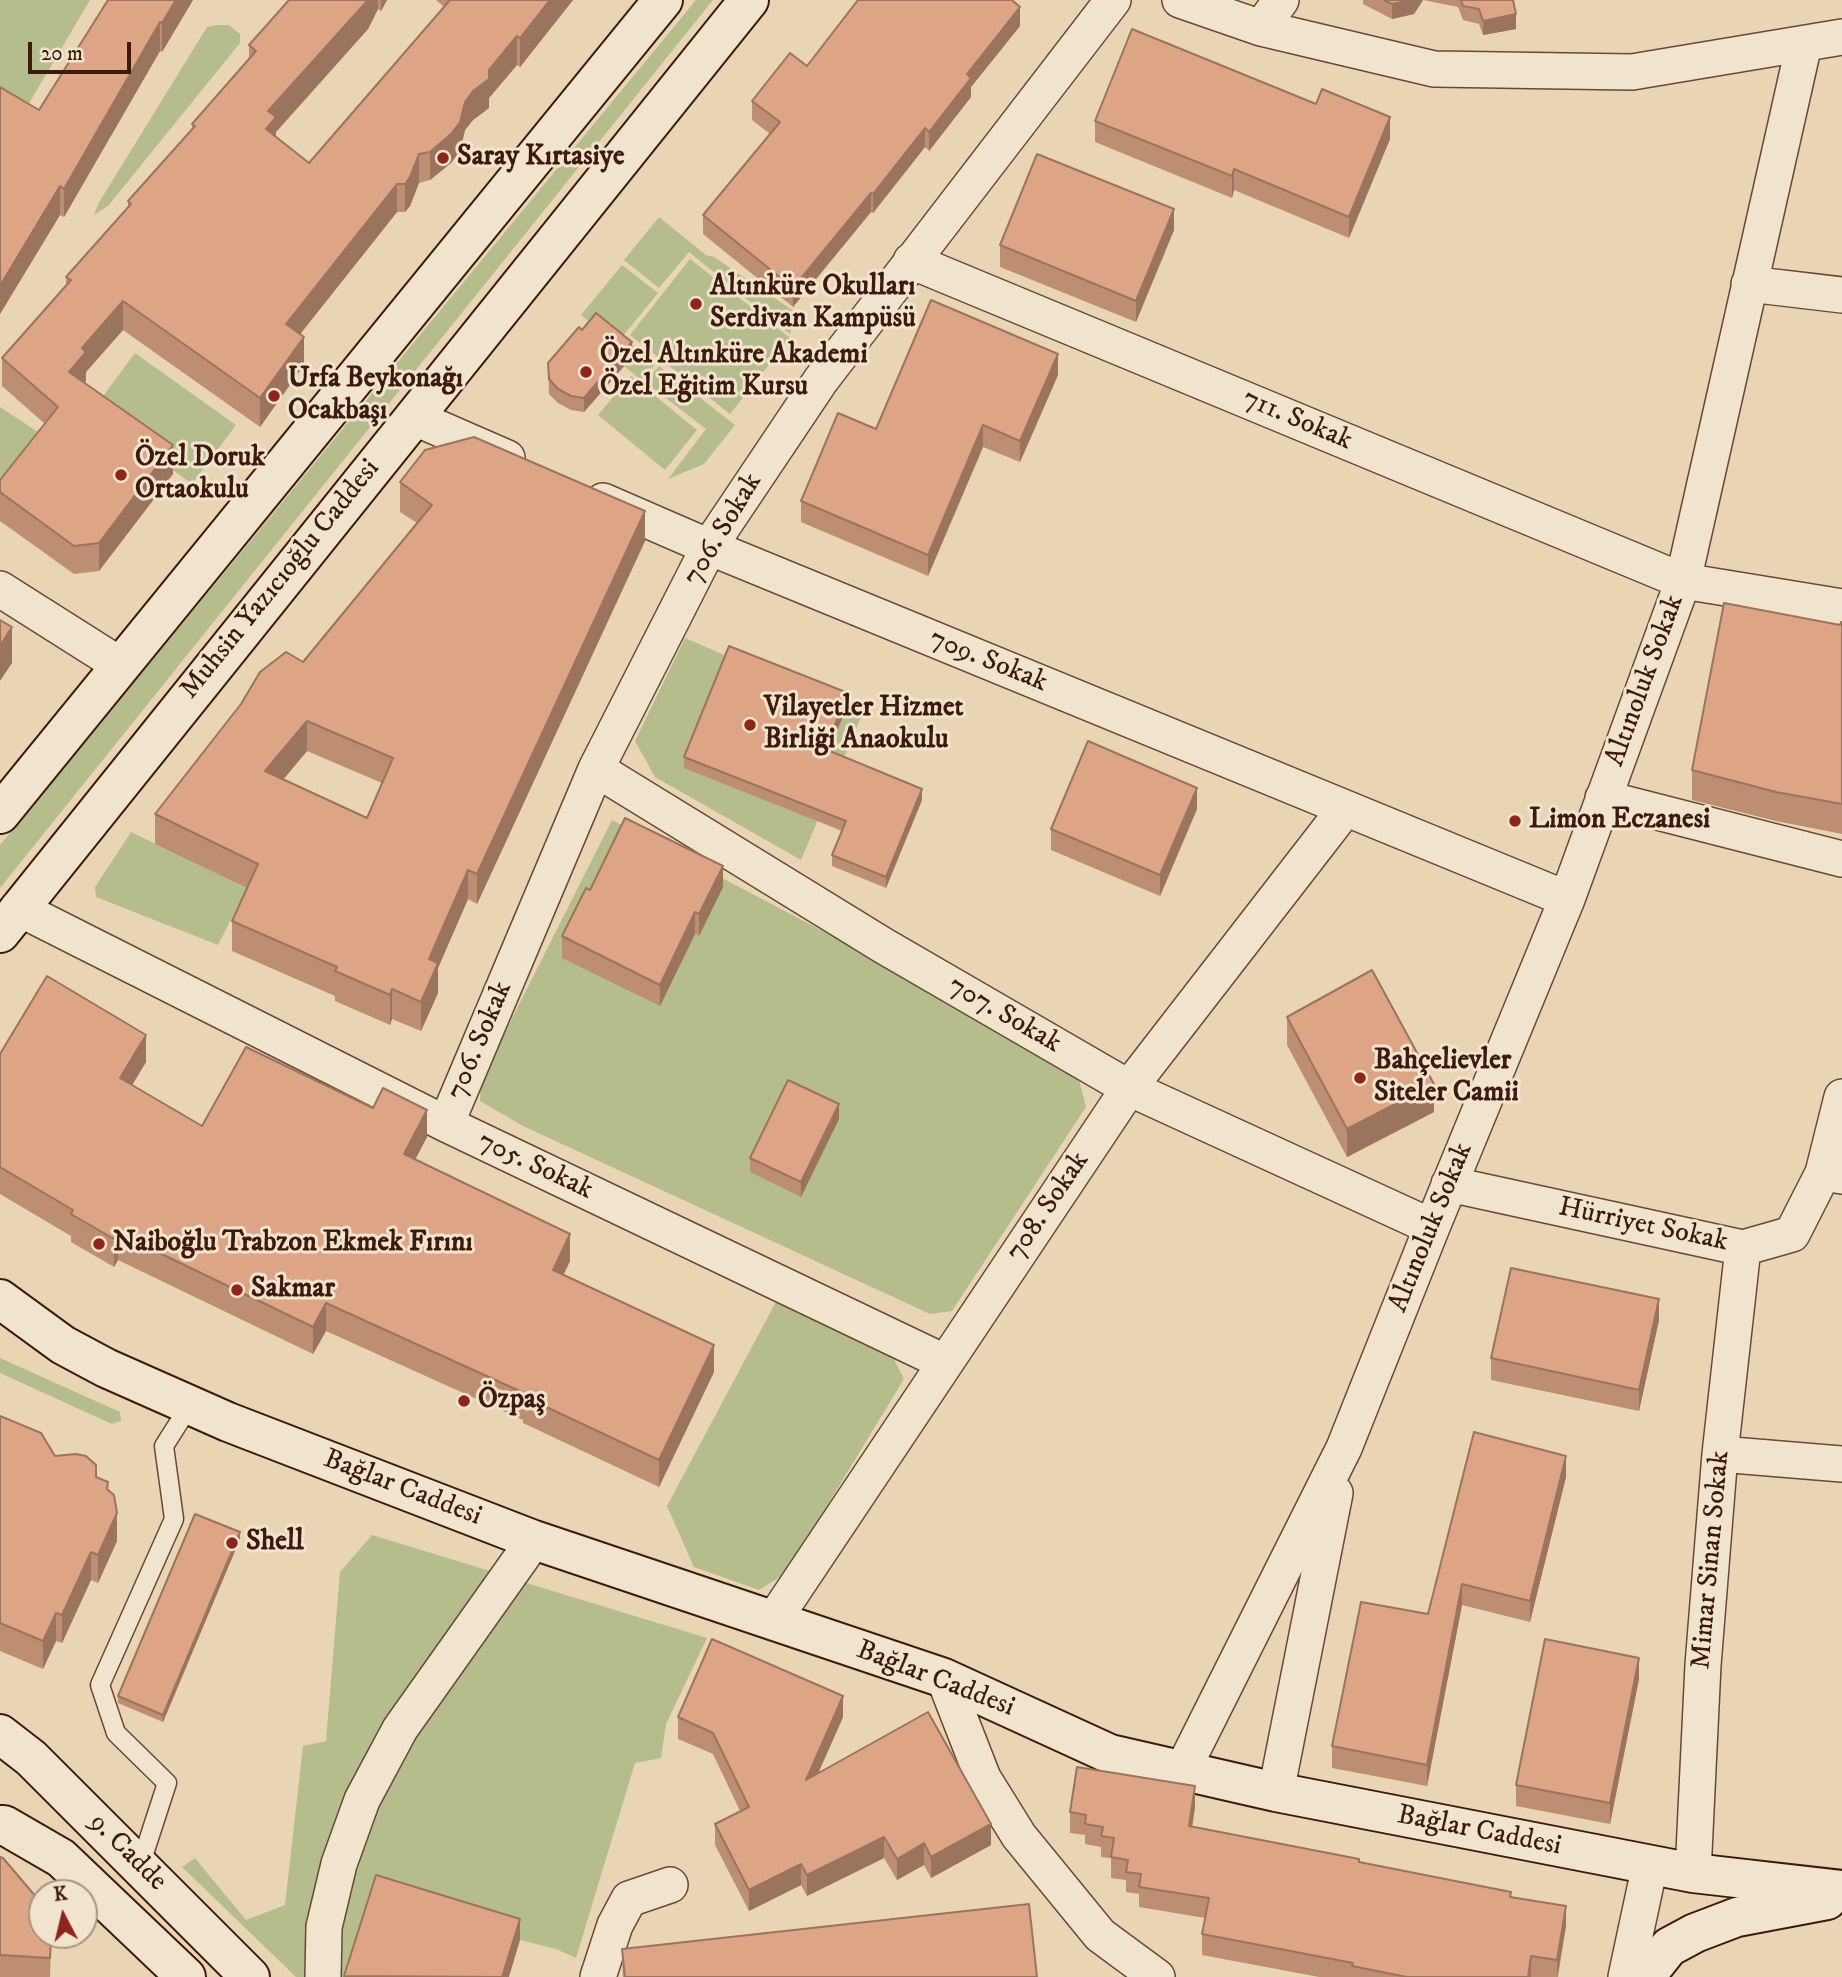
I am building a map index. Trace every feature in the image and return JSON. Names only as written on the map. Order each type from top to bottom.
[{"type":"main road","points":[[0,814],[663,0]]},
{"type":"main road","name":"Muhsin Yazıcıoğlu Caddesi","points":[[9,920],[749,0]]},
{"type":"main road","points":[[0,1299],[63,1345]]},
{"type":"main road","points":[[0,1325],[63,1345]]},
{"type":"main road","name":"Bağlar Caddesi","points":[[63,1345],[106,1368],[190,1405],[534,1540],[944,1678],[1110,1754],[1276,1793],[1693,1873],[1842,1890]]},
{"type":"main road","name":"9. Cadde","points":[[0,1734],[31,1758],[250,1977]]},
{"type":"main road","name":"9. Cadde","points":[[0,1825],[61,1858],[169,1968]]},
{"type":"main road","points":[[1645,1977],[1669,1947],[1695,1933],[1737,1916],[1842,1896]]},
{"type":"street","name":"706. Sokak","points":[[446,1124],[596,769],[709,547],[821,380],[1113,0]]},
{"type":"street","points":[[1180,0],[1261,29],[1434,69],[1632,72],[1842,37]]},
{"type":"street","points":[[1261,29],[1281,0]]},
{"type":"street","name":"Altınoluk Sokak","points":[[1182,1771],[1344,1448],[1567,899],[1683,581],[1804,44]]},
{"type":"street","name":"711. Sokak","points":[[911,261],[1683,581],[1842,607]]},
{"type":"street","points":[[1749,285],[1842,295]]},
{"type":"street","points":[[413,417],[536,471]]},
{"type":"street","name":"709. Sokak","points":[[573,487],[709,547],[1567,899]]},
{"type":"street","points":[[0,589],[120,665]]},
{"type":"street","name":"707. Sokak","points":[[596,769],[884,946],[1129,1088],[1432,1227]]},
{"type":"street","points":[[1603,799],[1842,859]]},
{"type":"street","name":"708. Sokak","points":[[773,1621],[1129,1088],[1345,809]]},
{"type":"street","name":"705. Sokak","points":[[9,920],[446,1124],[944,1362]]},
{"type":"street","name":"Hürriyet Sokak","points":[[1449,1184],[1744,1248],[1792,1234],[1833,1175],[1842,1097]]},
{"type":"street","name":"Mimar Sinan Sokak","points":[[1693,1873],[1703,1665],[1720,1454],[1744,1248]]},
{"type":"street","name":"Altınoluk Sokak","points":[[1276,1793],[1344,1448]]},
{"type":"street","points":[[1720,1454],[1842,1464]]},
{"type":"street","points":[[323,1977],[324,1927],[339,1864],[362,1800],[400,1729],[534,1540]]},
{"type":"street","points":[[944,1678],[984,1778],[1019,1836],[1100,1936],[1157,1977]]},
{"type":"street","points":[[1626,1977],[1650,1865]]},
{"type":"street","points":[[598,1977],[615,1925],[629,1899],[670,1885]]},
{"type":"lane","points":[[140,1866],[167,1783],[116,1733],[100,1685],[174,1519],[164,1446],[190,1405]]},
{"type":"green space","points":[[0,0],[90,0],[25,110],[0,96]]},
{"type":"green space","points":[[696,0],[713,0],[0,888],[0,845]]},
{"type":"green space","points":[[229,25],[240,34],[240,43],[108,206],[94,215],[98,204],[207,27]]},
{"type":"green space","points":[[659,217],[706,255],[714,257],[795,312],[790,334],[689,252],[659,288],[624,260]]},
{"type":"green space","points":[[690,259],[790,338],[730,414],[630,335]]},
{"type":"green space","points":[[622,265],[658,293],[622,337],[655,364],[641,380],[624,366],[632,356],[581,315]]},
{"type":"green space","points":[[135,353],[236,425],[192,484],[92,411]]},
{"type":"green space","points":[[659,366],[735,425],[704,464],[668,479],[706,429],[645,382]]},
{"type":"green space","points":[[631,376],[697,430],[665,470],[598,415]]},
{"type":"green space","points":[[0,407],[53,442],[0,508]]},
{"type":"green space","points":[[685,638],[729,657],[803,815],[848,704],[864,710],[801,860],[655,777],[635,741]]},
{"type":"green space","points":[[612,820],[1075,1064],[1086,1107],[952,1311],[930,1314],[523,1126],[480,1101],[481,1080]]},
{"type":"green space","points":[[131,832],[247,888],[218,945],[96,897],[95,887]]},
{"type":"green space","points":[[778,1298],[888,1348],[904,1379],[786,1573],[759,1590],[694,1567],[667,1506]]},
{"type":"green space","points":[[0,1358],[120,1412],[121,1421],[112,1424],[0,1373]]},
{"type":"green space","points":[[372,1535],[500,1574],[395,1722],[316,1977],[296,1977],[182,1867],[195,1858],[246,1920],[285,1905],[303,1746],[326,1741],[340,1572]]},
{"type":"green space","points":[[523,1582],[707,1638],[666,1724],[661,1758],[635,1763],[576,1958],[556,1949],[520,1940],[351,1977],[331,1977],[342,1894],[401,1746]]},
{"type":"building","points":[[108,0],[176,0],[162,23],[160,22],[64,189],[60,186],[0,286],[0,87],[39,110]]},
{"type":"building","points":[[289,0],[368,0],[268,111],[276,117],[266,129],[309,163],[450,0],[550,0],[520,38],[517,36],[489,70],[489,79],[473,91],[465,102],[460,122],[451,134],[430,152],[419,154],[405,184],[397,184],[286,324],[304,337],[260,398],[123,301],[82,348],[86,352],[69,372],[173,445],[99,543],[74,546],[0,492],[0,480],[58,407],[2,358],[71,280],[66,277],[131,204],[128,201],[195,126],[192,124],[256,51],[249,45]]},
{"type":"building","points":[[858,0],[1012,0],[1020,7],[967,74],[971,78],[929,132],[925,128],[793,288],[703,215],[780,122],[752,101],[790,53],[807,66]]},
{"type":"building","points":[[1384,0],[1412,0],[1392,4]]},
{"type":"building","points":[[1461,0],[1513,0],[1516,14],[1483,21],[1479,9],[1463,6]]},
{"type":"building","points":[[1132,29],[1316,104],[1322,89],[1390,117],[1349,217],[1234,169],[1232,176],[1095,121]]},
{"type":"building","points":[[1037,154],[1174,209],[1136,301],[1000,245]]},
{"type":"building","points":[[931,300],[1058,354],[1020,441],[983,425],[928,555],[801,501],[838,413],[876,429]]},
{"type":"building","name":"Özel Altınküre Akademi Özel Eğitim Kursu","points":[[596,313],[632,342],[584,398],[571,396],[558,389],[549,379],[548,363],[579,327],[582,330]]},
{"type":"building","points":[[474,437],[645,511],[477,874],[468,870],[429,959],[438,963],[421,1002],[392,989],[390,995],[335,971],[337,967],[232,921],[258,864],[155,814],[241,704],[260,672],[286,652],[303,662],[432,505],[400,482],[425,450]],"holes":[[[307,721],[393,758],[367,818],[265,771]]]},
{"type":"building","points":[[1724,603],[1840,625],[1842,622],[1842,804],[1776,792],[1692,770]]},
{"type":"building","points":[[0,620],[12,627],[0,646]]},
{"type":"building","points":[[729,646],[848,693],[825,749],[922,789],[886,877],[832,855],[846,821],[684,757]]},
{"type":"building","points":[[1088,741],[1197,788],[1160,875],[1051,829]]},
{"type":"building","points":[[625,818],[723,866],[699,914],[695,912],[660,985],[562,936],[586,888],[590,890]]},
{"type":"building","name":"Bahçelievler Siteler Camii","points":[[1372,970],[1434,1084],[1347,1129],[1287,1017]]},
{"type":"building","points":[[47,976],[146,1035],[120,1078],[202,1126],[246,1047],[373,1108],[383,1088],[427,1110],[404,1154],[570,1234],[553,1270],[714,1345],[659,1460],[523,1396],[524,1393],[326,1303],[313,1327],[118,1233],[114,1239],[71,1214],[73,1210],[0,1167],[0,1054]]},
{"type":"building","points":[[788,1080],[839,1104],[801,1182],[750,1158]]},
{"type":"building","points":[[1511,1268],[1659,1299],[1639,1390],[1491,1358]]},
{"type":"building","points":[[0,1416],[41,1433],[55,1456],[86,1456],[96,1465],[96,1477],[108,1482],[107,1489],[114,1495],[117,1513],[98,1555],[91,1552],[62,1615],[56,1613],[43,1641],[0,1623]]},
{"type":"building","points":[[1474,1432],[1566,1456],[1530,1601],[1462,1584],[1427,1765],[1332,1746],[1361,1602],[1428,1614]]},
{"type":"building","points":[[195,1514],[240,1532],[163,1715],[118,1696]]},
{"type":"building","points":[[712,1639],[843,1696],[806,1780],[928,1712],[991,1824],[931,1857],[924,1843],[897,1859],[884,1837],[807,1875],[801,1864],[749,1890],[715,1824],[749,1807],[713,1733],[678,1717]]},
{"type":"building","points":[[1545,1639],[1639,1658],[1610,1803],[1516,1785]]},
{"type":"building","points":[[1077,1767],[1195,1786],[1189,1826],[1359,1859],[1359,1862],[1511,1892],[1510,1897],[1566,1906],[1557,1960],[1531,1956],[1528,1977],[1407,1977],[1352,1966],[1353,1963],[1202,1934],[1209,1898],[1139,1887],[1141,1874],[1126,1872],[1128,1860],[1111,1857],[1114,1838],[1101,1836],[1103,1827],[1085,1824],[1086,1815],[1070,1812]]},
{"type":"building","points":[[0,1857],[28,1887],[28,1949],[50,1949],[50,1958],[0,1955]]},
{"type":"building","points":[[376,1875],[520,1919],[502,1977],[344,1976]]},
{"type":"building","points":[[1029,1904],[1037,1977],[625,1977],[622,1949]]},
{"type":"place","name":"Saray Kırtasiye","points":[[443,158]]},
{"type":"place","name":"Altınküre Okulları Serdivan Kampüsü","points":[[696,304]]},
{"type":"place","name":"Özel Altınküre Akademi Özel Eğitim Kursu","points":[[586,372]]},
{"type":"place","name":"Urfa Beykonağı Ocakbaşı","points":[[274,396]]},
{"type":"place","name":"Özel Doruk Ortaokulu","points":[[121,475]]},
{"type":"place","name":"Vilayetler Hizmet Birliği Anaokulu","points":[[750,725]]},
{"type":"place","name":"Limon Eczanesi","points":[[1515,821]]},
{"type":"place","name":"Bahçelievler Siteler Camii","points":[[1360,1078]]},
{"type":"place","name":"Naiboğlu Trabzon Ekmek Fırını","points":[[99,1244]]},
{"type":"place","name":"Sakmar","points":[[237,1290]]},
{"type":"place","name":"Özpaş","points":[[464,1401]]},
{"type":"place","name":"Shell","points":[[232,1543]]}]
